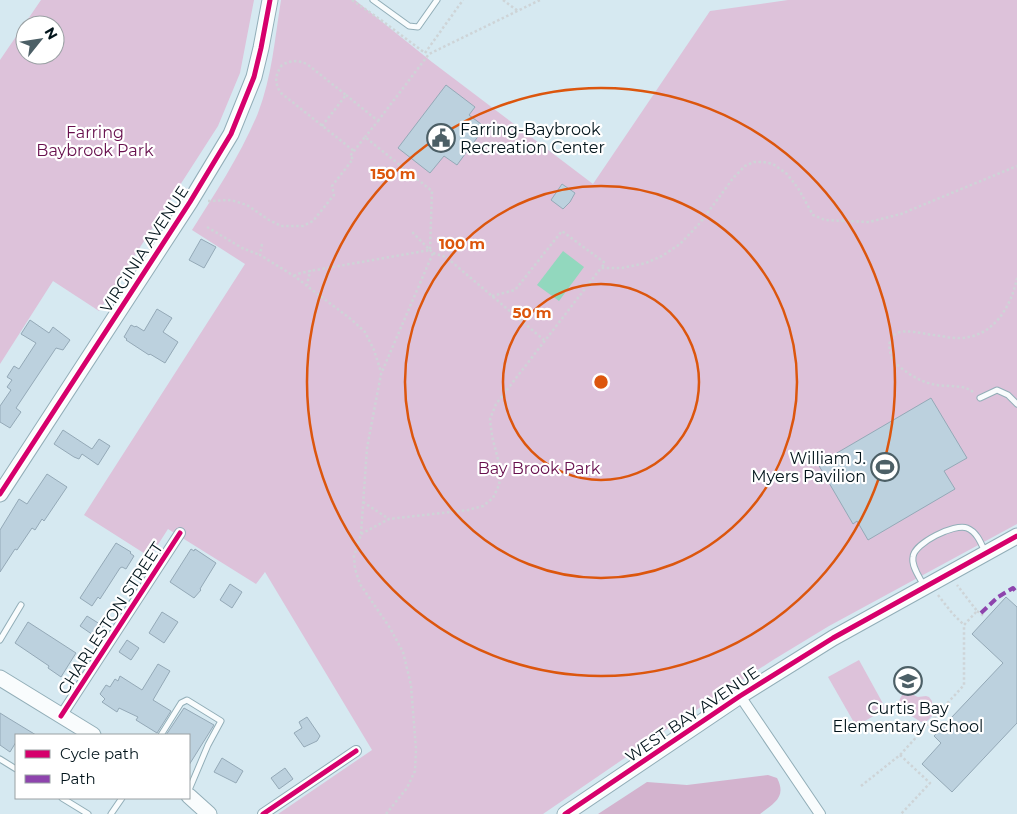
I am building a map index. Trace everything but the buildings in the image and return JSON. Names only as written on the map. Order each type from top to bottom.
[{"type":"street","name":"VIRGINIA AVENUE","points":[[0,494],[190,202],[231,134],[254,77],[270,0]]},
{"type":"street","name":"CHARLESTON STREET","points":[[61,716],[180,533]]},
{"type":"street","name":"WEST BAY AVENUE","points":[[566,814],[740,696],[833,638],[1017,536]]},
{"type":"street","points":[[0,678],[91,734]]},
{"type":"street","points":[[740,696],[820,814]]},
{"type":"street","points":[[263,814],[356,751]]},
{"type":"street","points":[[190,797],[209,814]]},
{"type":"lane","points":[[373,0],[410,26],[418,27],[437,0]]},
{"type":"lane","points":[[980,398],[997,390],[1008,395],[1017,404]]},
{"type":"lane","points":[[927,585],[914,565],[912,557],[915,550],[921,544],[952,528],[962,526],[976,534],[986,553]]},
{"type":"lane","points":[[0,640],[21,605]]},
{"type":"lane","points":[[162,734],[181,703],[187,700],[221,721],[208,745],[190,788]]},
{"type":"lane","points":[[0,759],[15,768]]},
{"type":"lane","points":[[64,799],[88,814]]},
{"type":"lane","points":[[111,814],[121,799]]},
{"type":"path","points":[[352,0],[427,54]]},
{"type":"path","points":[[208,201],[225,200],[239,202],[247,205],[275,224],[286,227],[303,226],[312,221],[334,194],[332,186],[352,159],[350,156],[427,54],[463,0]]},
{"type":"path","points":[[503,0],[519,11]]},
{"type":"path","points":[[427,54],[540,0]]},
{"type":"path","points":[[381,20],[383,16]]},
{"type":"path","points":[[354,151],[281,93],[277,86],[276,78],[282,65],[287,62],[300,61],[307,64],[378,121]]},
{"type":"path","points":[[273,68],[278,71]]},
{"type":"path","points":[[322,126],[346,95]]},
{"type":"path","points":[[365,137],[432,191],[432,252],[381,374],[367,448],[361,534],[354,556],[355,569],[360,584],[390,628],[403,652],[411,685],[416,749],[415,771],[407,788],[386,814]]},
{"type":"path","points":[[601,268],[622,268],[646,263],[662,256],[680,244],[700,223],[734,177],[745,166],[754,162],[773,164],[787,174],[798,188],[813,215],[825,220],[847,222],[869,222],[901,214],[1017,166]]},
{"type":"path","points":[[206,227],[242,248],[260,255],[294,276],[352,320],[365,332],[374,350],[381,374]]},
{"type":"path","points":[[411,231],[432,252],[446,257],[544,340]]},
{"type":"path","points":[[361,534],[389,519],[468,510],[483,506],[493,498],[501,471],[492,436],[490,419],[496,404],[605,263],[562,231],[516,290],[492,296]]},
{"type":"path","points":[[260,255],[262,244]]},
{"type":"path","points":[[294,276],[310,271],[432,252]]},
{"type":"path","points":[[307,286],[310,271]]},
{"type":"path","points":[[980,398],[968,388],[937,385],[920,381],[909,374],[896,364],[889,345],[891,338],[895,334],[913,331],[959,338],[978,334],[995,324],[1007,309],[1017,278]]},
{"type":"path","points":[[363,502],[389,519]]},
{"type":"path","points":[[951,572],[958,587],[976,610],[984,616]]},
{"type":"path","points":[[927,585],[964,625]]},
{"type":"path","points":[[861,786],[900,755],[964,685],[964,625],[976,610]]},
{"type":"path","points":[[900,755],[930,783],[901,814]]},
{"type":"green space","name":"Farring Baybrook Park","points":[[41,0],[254,0],[240,73],[218,126],[99,311],[53,281],[0,364],[0,60],[15,38],[15,65],[65,65],[65,15],[31,15]]},
{"type":"green space","name":"Bay Brook Park","points":[[281,0],[355,0],[432,62],[593,184],[710,11],[788,0],[1017,0],[1017,524],[829,626],[773,660],[673,725],[543,814],[278,814],[372,750],[265,572],[256,584],[168,529],[150,557],[84,515],[245,264],[192,230],[236,158],[258,113],[270,71]]},
{"type":"green space","points":[[859,660],[886,709],[856,726],[828,677]]},
{"type":"green space","points":[[907,692],[918,697],[929,697],[932,701],[933,715],[927,721],[921,722],[899,708],[902,695]]},
{"type":"shaded area","points":[[563,251],[584,267],[559,301],[537,285]]},
{"type":"shaded area","points":[[768,775],[777,778],[781,790],[780,795],[774,803],[760,814],[598,814],[647,782],[687,785]]},
{"type":"marked path","points":[[981,613],[998,597],[1013,588],[1017,593]]},
{"type":"cycle path","points":[[0,494],[190,202],[231,134],[254,77],[270,0]]},
{"type":"cycle path","points":[[61,716],[180,533]]},
{"type":"cycle path","points":[[565,814],[740,696],[833,638],[1017,536]]},
{"type":"cycle path","points":[[263,814],[356,751]]},
{"type":"place","name":"Farring-Baybrook Recreation Center","points":[[441,138]]},
{"type":"place","name":"William J. Myers Pavilion","points":[[885,467]]},
{"type":"place","name":"Curtis Bay Elementary School","points":[[908,681]]}]
